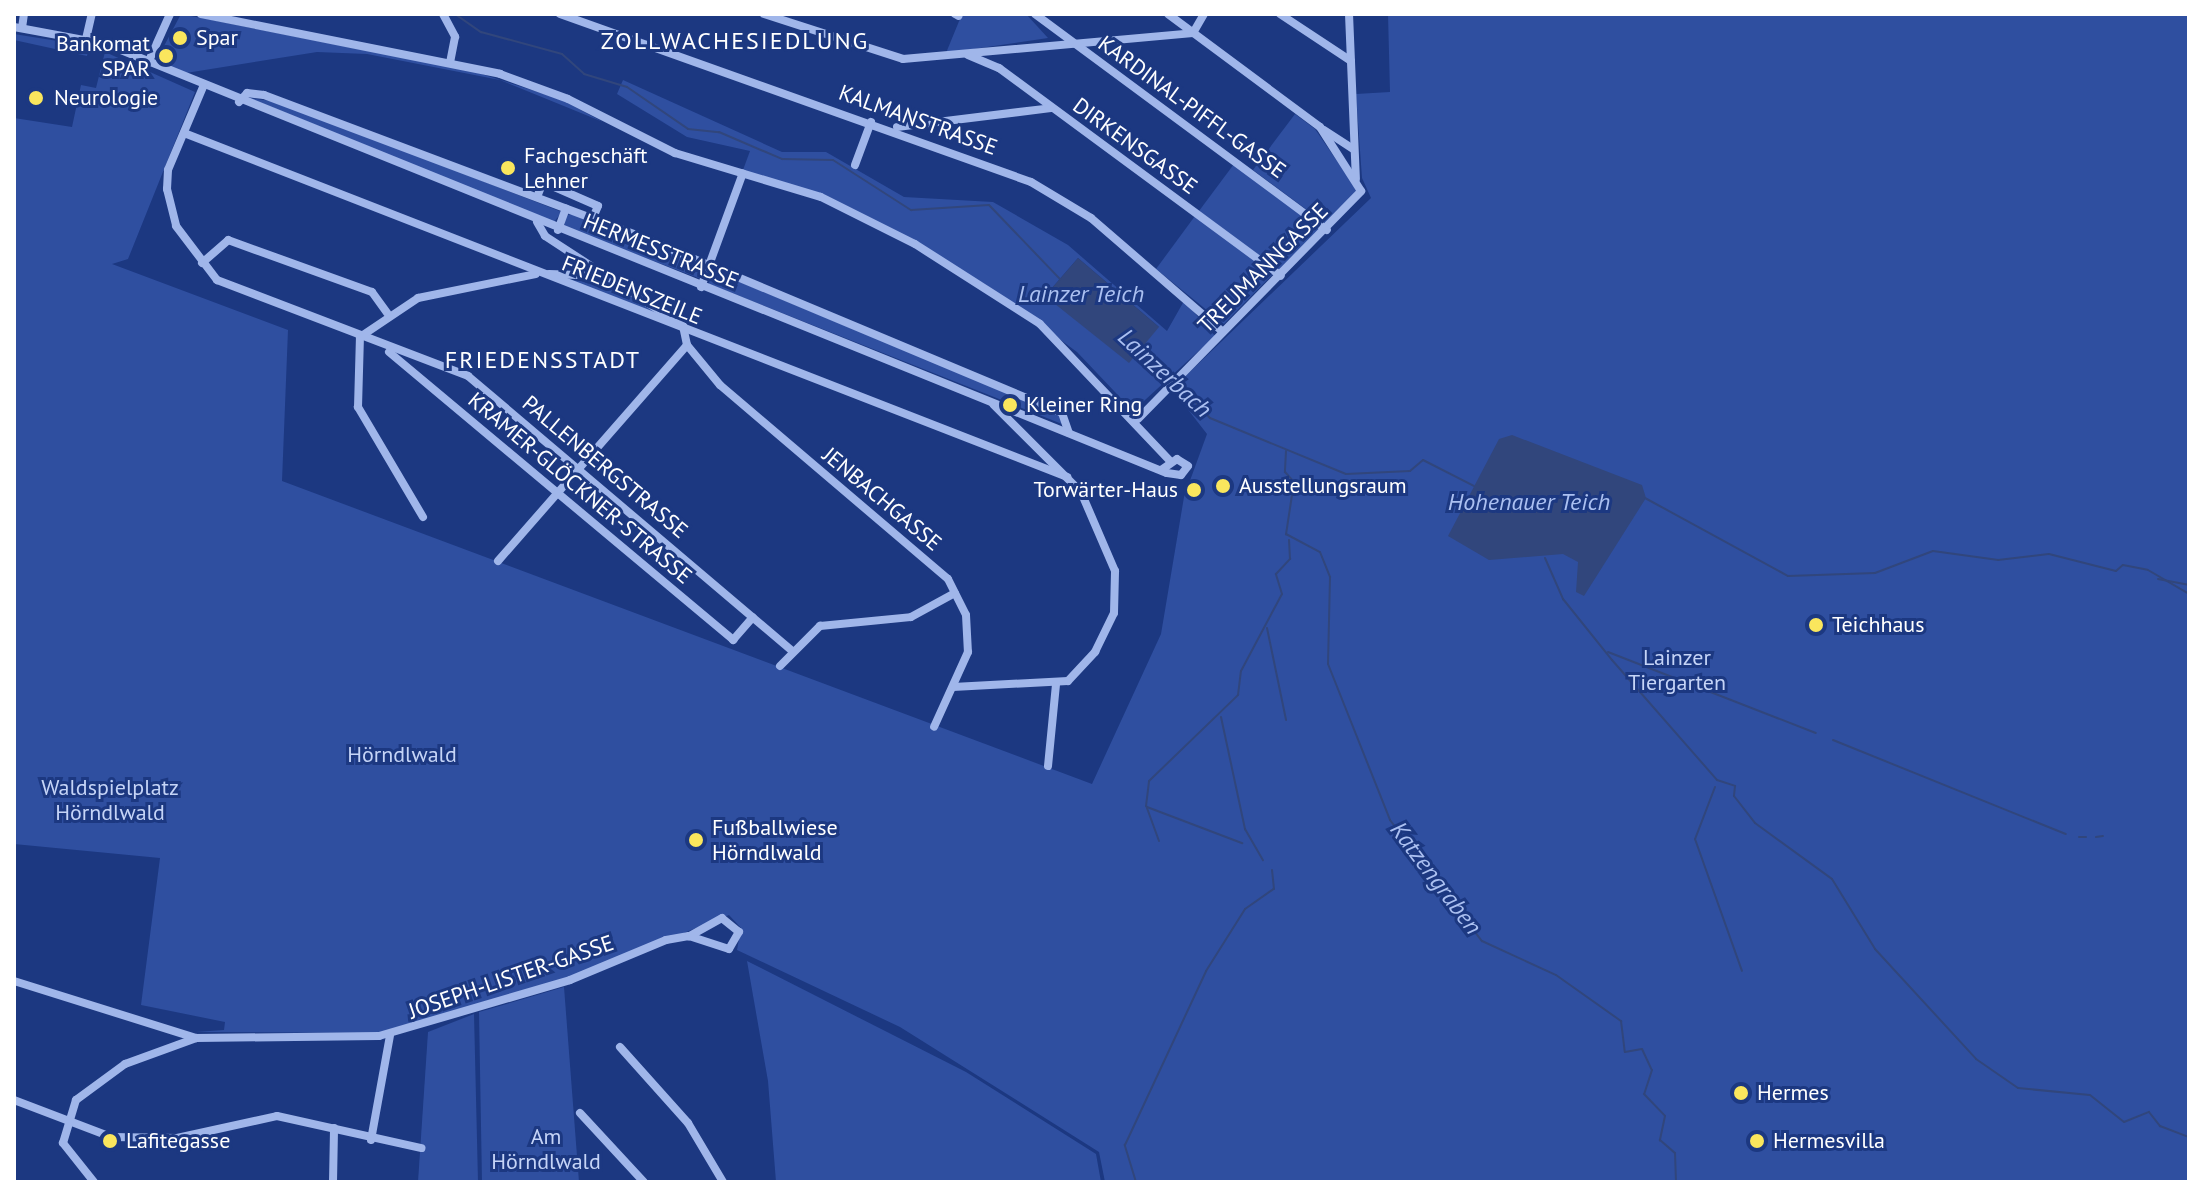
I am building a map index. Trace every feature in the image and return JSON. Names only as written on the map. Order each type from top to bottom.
[{"type":"street","points":[[18,27],[24,14]]},
{"type":"street","points":[[86,39],[92,14]]},
{"type":"street","points":[[148,63],[170,14]]},
{"type":"street","points":[[201,14],[450,63],[568,99],[675,153],[821,197],[969,275],[1063,343],[1135,416],[1171,462]]},
{"type":"street","points":[[443,14],[455,37],[450,63]]},
{"type":"street","name":"KALMANSTRASSE","points":[[560,14],[892,128],[1068,202],[1223,332]]},
{"type":"street","points":[[764,14],[883,57],[1193,33]]},
{"type":"street","name":"KARDINAL-PIFFL-GASSE","points":[[1035,14],[1327,230]]},
{"type":"street","points":[[1168,14],[1353,149]]},
{"type":"street","points":[[1193,33],[1204,14]]},
{"type":"street","points":[[1280,14],[1351,61]]},
{"type":"street","points":[[1349,14],[1356,180]]},
{"type":"street","name":"HERMESSTRASSE","points":[[18,27],[86,39],[148,63],[537,222],[1161,470]]},
{"type":"street","name":"DIRKENSGASSE","points":[[964,53],[999,68],[1281,276]]},
{"type":"street","name":"PALLENBERGSTRASSE","points":[[203,87],[168,170],[169,201],[202,263],[226,286],[468,376],[793,652]]},
{"type":"street","name":"HERMESSTRASSE","points":[[239,102],[247,93],[264,95],[593,218],[1062,413],[1069,433]]},
{"type":"street","points":[[892,128],[1051,108]]},
{"type":"street","points":[[855,165],[871,122]]},
{"type":"street","points":[[1320,127],[1356,180]]},
{"type":"street","name":"FRIEDENSZEILE","points":[[184,133],[685,331],[1067,477]]},
{"type":"street","points":[[701,287],[743,173]]},
{"type":"street","name":"TREUMANNGASSE","points":[[1135,416],[1171,385],[1361,196],[1356,180]]},
{"type":"street","name":"HERMESSTRASSE","points":[[537,197],[543,182],[598,206],[593,218]]},
{"type":"street","points":[[558,230],[566,208]]},
{"type":"street","points":[[498,561],[687,345],[685,331],[545,236],[537,222]]},
{"type":"street","points":[[202,263],[228,240],[372,292],[387,313]]},
{"type":"street","points":[[423,517],[358,407],[360,337],[387,313],[459,286],[539,273],[606,276]]},
{"type":"street","name":"KRAMER-GLÖCKNER-STRASSE","points":[[380,345],[733,640],[753,617]]},
{"type":"street","name":"JENBACHGASSE","points":[[687,345],[720,385],[948,579],[970,629],[953,687],[934,727]]},
{"type":"street","points":[[953,687],[1056,684],[1095,652],[1116,592],[1115,571],[1081,492],[993,403]]},
{"type":"street","points":[[1182,459],[1187,471],[1161,470],[1171,462],[1182,459]]},
{"type":"street","points":[[780,666],[820,626],[911,617],[955,593]]},
{"type":"street","points":[[1048,766],[1056,684]]},
{"type":"street","name":"JOSEPH-LISTER-GASSE","points":[[14,981],[196,1038],[390,1035],[689,936],[722,918],[739,932],[727,949],[689,936]]},
{"type":"street","points":[[371,1140],[390,1035]]},
{"type":"street","points":[[94,1182],[65,1151],[63,1124],[76,1100],[108,1074],[196,1038]]},
{"type":"street","points":[[620,1047],[688,1123],[723,1182]]},
{"type":"street","points":[[14,1100],[63,1124],[148,1140],[262,1117],[334,1128],[371,1140],[421,1148]]},
{"type":"street","points":[[580,1113],[644,1182]]},
{"type":"street","points":[[333,1182],[334,1128]]},
{"type":"green space","points":[[181,14],[475,72],[560,99],[603,122],[500,80],[367,54],[317,52],[186,73],[156,61]]},
{"type":"green space","points":[[962,14],[1026,14],[1048,38],[946,53]]},
{"type":"green space","name":"Lainzer Tiergarten","points":[[1388,14],[2189,14],[2189,1182],[1105,1182],[1099,1152],[900,1027],[737,950],[741,928],[729,915],[580,974],[378,1033],[196,1032],[224,1030],[225,1022],[141,1005],[160,858],[14,844],[14,118],[72,127],[81,85],[96,88],[105,52],[195,92],[128,259],[112,264],[288,330],[282,481],[1092,784],[1161,634],[1184,497],[1207,434],[1172,389],[1371,198],[1362,178],[1356,94],[1390,92]]},
{"type":"green space","points":[[14,34],[89,46],[87,56],[14,40]]},
{"type":"green space","points":[[623,80],[782,152],[826,152],[904,197],[993,202],[1068,245],[1167,331],[1184,301],[1215,336],[1133,411],[1077,352],[985,284],[819,194],[743,170],[750,151],[687,137],[617,94]],"holes":[[[1078,258],[1159,327],[1045,296]]]},
{"type":"green space","points":[[249,98],[280,102],[562,212],[554,222]]},
{"type":"green space","points":[[1295,114],[1315,129],[1357,190],[1326,224],[1253,170]]},
{"type":"green space","points":[[1234,164],[1321,228],[1279,270],[1199,211]]},
{"type":"green space","points":[[575,214],[705,266],[701,279],[564,227],[566,215]]},
{"type":"green space","points":[[1195,216],[1273,274],[1224,324],[1156,269]]},
{"type":"green space","points":[[711,270],[1061,415],[1062,424],[709,284]]},
{"type":"green space","points":[[570,280],[617,285],[661,314],[660,316]]},
{"type":"green space","points":[[747,961],[966,1072],[1096,1154],[1101,1182],[776,1182],[768,1081]]},
{"type":"green space","name":"Am Hörndlwald","points":[[564,987],[579,1182],[482,1182],[479,1012]]},
{"type":"green space","points":[[474,1014],[478,1182],[418,1182],[428,1032]]},
{"type":"water","name":"Lainzer Teich","points":[[1078,258],[1159,327],[1129,363],[1045,296]]},
{"type":"water","name":"Hohenauer Teich","points":[[1512,435],[1642,485],[1646,498],[1584,596],[1576,592],[1578,562],[1563,554],[1489,560],[1448,536],[1499,439]]},
{"type":"waterway","name":"Lainzerbach","points":[[455,14],[481,32],[562,54],[584,74],[627,87],[688,129],[719,132],[782,159],[833,160],[911,210],[989,205],[1060,279]]},
{"type":"waterway","name":"Lainzerbach","points":[[1143,351],[1174,379]]},
{"type":"waterway","name":"Lainzerbach","points":[[1178,383],[1210,418],[1346,474],[1410,471],[1423,460],[1474,486]]},
{"type":"waterway","name":"Katzengraben","points":[[1286,451],[1285,472],[1294,482],[1286,534],[1320,552],[1330,577],[1328,664],[1390,820],[1482,941],[1556,975],[1621,1021],[1625,1052],[1642,1049],[1652,1070],[1644,1094],[1665,1116],[1660,1140],[1675,1153],[1676,1182]]},
{"type":"waterway","name":"Lainzerbach","points":[[1645,498],[1788,576],[1875,573],[1933,551],[1998,560],[2049,554],[2116,571],[2123,565],[2148,570],[2189,594]]},
{"type":"waterway","points":[[1159,841],[1146,806],[1149,781],[1238,695],[1241,671],[1282,594],[1276,574],[1290,559],[1289,540]]},
{"type":"waterway","points":[[1545,558],[1563,599],[1612,660],[1717,780],[1735,786],[1734,796],[1755,823],[1832,879],[1875,949],[1976,1059],[2018,1088],[2090,1095],[2124,1122],[2149,1112],[2160,1126],[2189,1137]]},
{"type":"waterway","name":"Lainzerbach","points":[[2158,579],[2189,585]]},
{"type":"waterway","points":[[1267,628],[1286,720]]},
{"type":"waterway","points":[[1608,652],[1816,733]]},
{"type":"waterway","points":[[1221,717],[1245,829],[1263,860]]},
{"type":"waterway","points":[[1833,740],[2066,834]]},
{"type":"waterway","points":[[1715,787],[1695,839],[1742,971]]},
{"type":"waterway","points":[[1147,807],[1242,843]]},
{"type":"waterway","points":[[2096,837],[2103,836]]},
{"type":"waterway","points":[[2079,837],[2086,837]]},
{"type":"waterway","points":[[1136,1182],[1125,1145],[1206,971],[1245,909],[1274,889],[1272,870]]},
{"type":"place","name":"Spar","points":[[180,38]]},
{"type":"place","name":"Bankomat SPAR","points":[[166,56]]},
{"type":"place","name":"Neurologie","points":[[36,98]]},
{"type":"place","name":"Fachgeschäft Lehner","points":[[508,168]]},
{"type":"place","name":"Kleiner Ring","points":[[1010,405]]},
{"type":"place","name":"Ausstellungsraum","points":[[1223,486]]},
{"type":"place","name":"Torwärter-Haus","points":[[1194,490]]},
{"type":"place","name":"Teichhaus","points":[[1816,625]]},
{"type":"place","name":"Fußballwiese Hörndlwald","points":[[696,840]]},
{"type":"place","name":"Hermes","points":[[1741,1093]]},
{"type":"place","name":"Lafitegasse","points":[[110,1141]]},
{"type":"place","name":"Hermesvilla","points":[[1757,1141]]},
{"type":"district","name":"ZOLLWACHESIEDLUNG","points":[[735,41]]},
{"type":"district","name":"FRIEDENSSTADT","points":[[543,360]]},
{"type":"park label","name":"Hörndlwald","points":[[402,755]]},
{"type":"park label","name":"Waldspielplatz Hörndlwald","points":[[110,800]]}]
